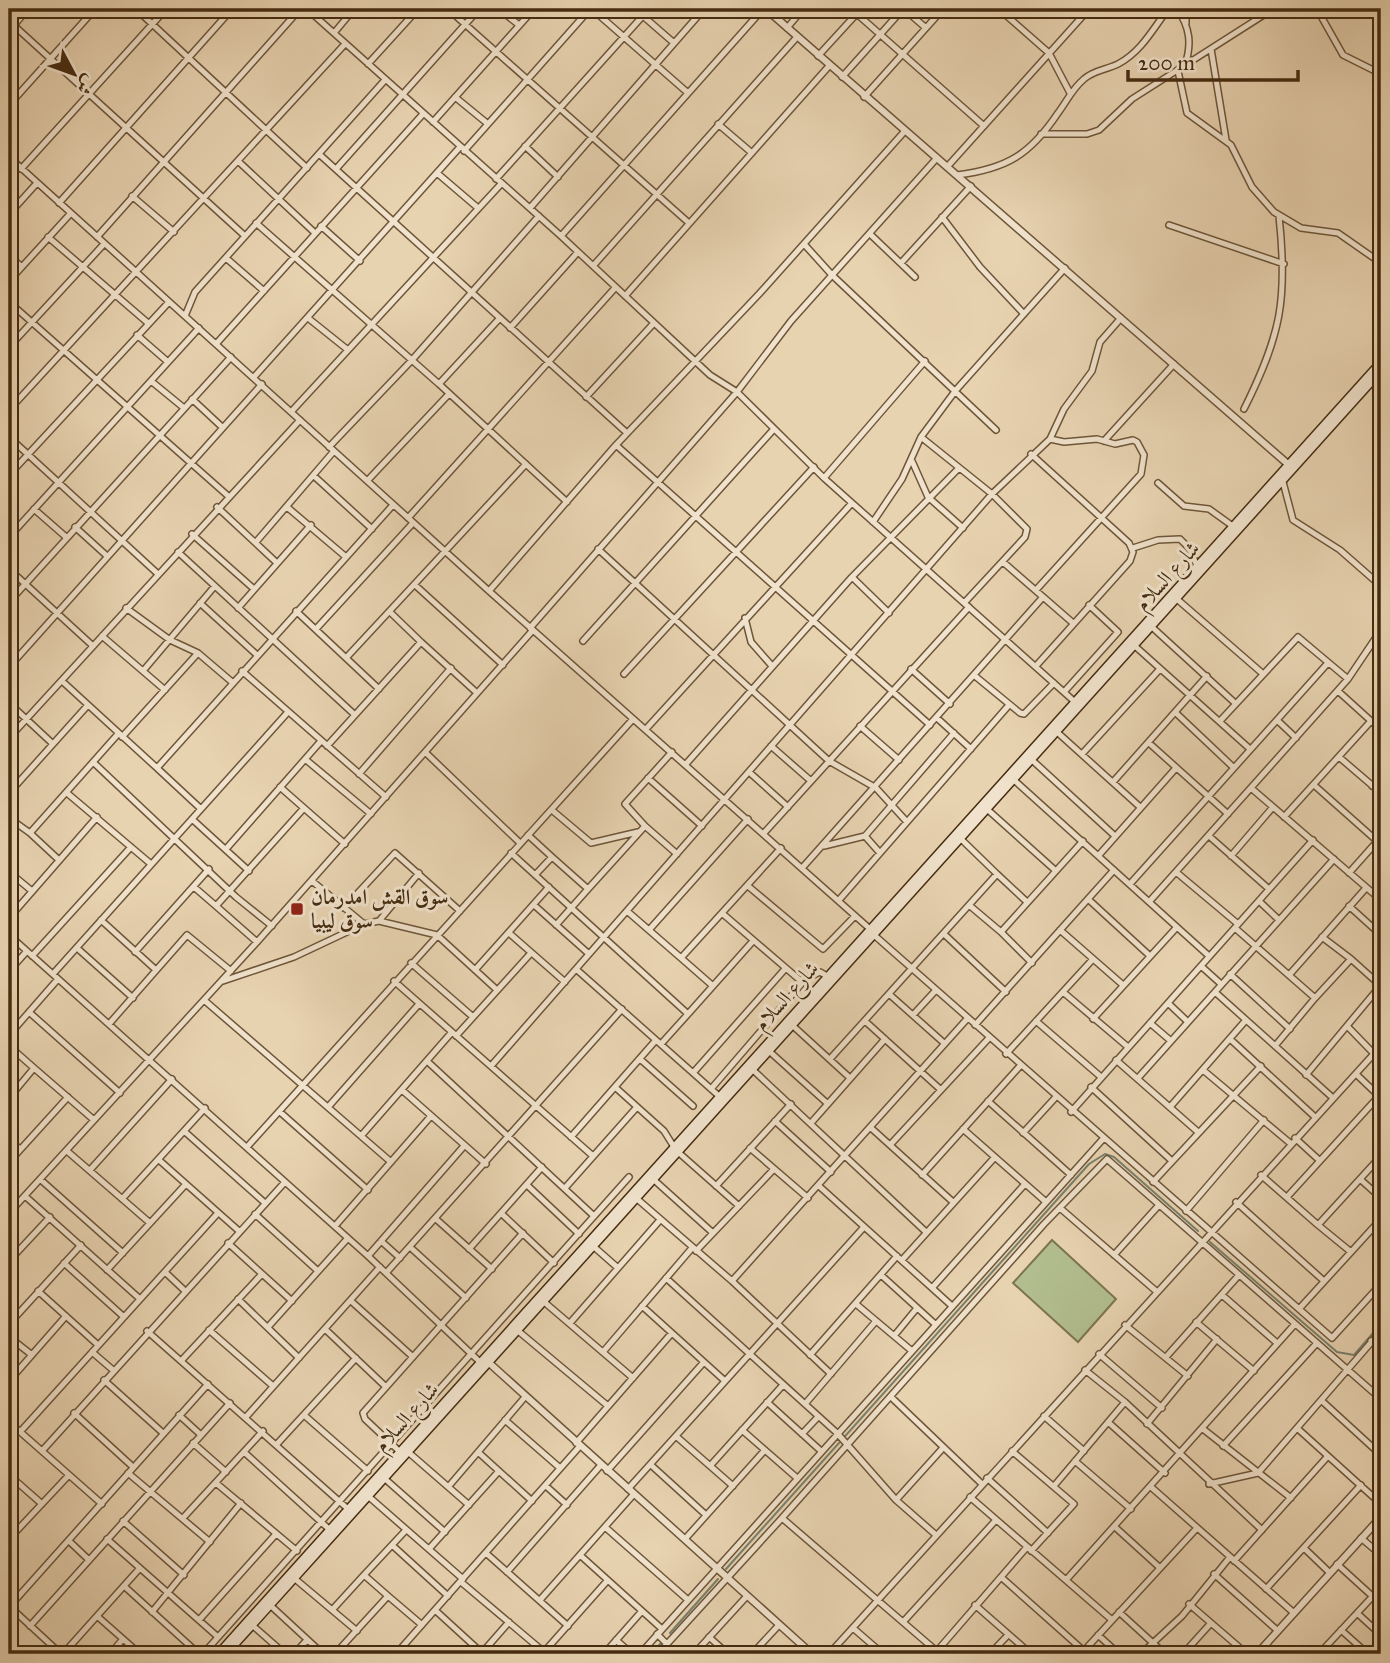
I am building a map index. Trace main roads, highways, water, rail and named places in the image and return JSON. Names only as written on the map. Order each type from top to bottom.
[{"type":"main road","name":"شارع السلام","points":[[218,1654],[676,1149],[769,1051],[1076,702],[1381,362]]},
{"type":"main road","name":"شارع السلام","points":[[484,1362],[653,1179],[719,1096],[827,976],[988,810],[1381,372]]},
{"type":"main road","name":"شارع السلام","points":[[226,1654],[384,1478],[403,1451]]},
{"type":"waterway","points":[[726,1569],[1089,1164],[1105,1154],[1114,1157],[1198,1231]]},
{"type":"waterway","points":[[1210,1242],[1337,1352],[1354,1355],[1381,1324]]},
{"type":"waterway","points":[[670,1633],[718,1579]]},
{"type":"waterway","points":[[651,1654],[662,1642]]},
{"type":"place","name":"سوق القش امدرمان سوق ليبيا","points":[[297,909]]}]
